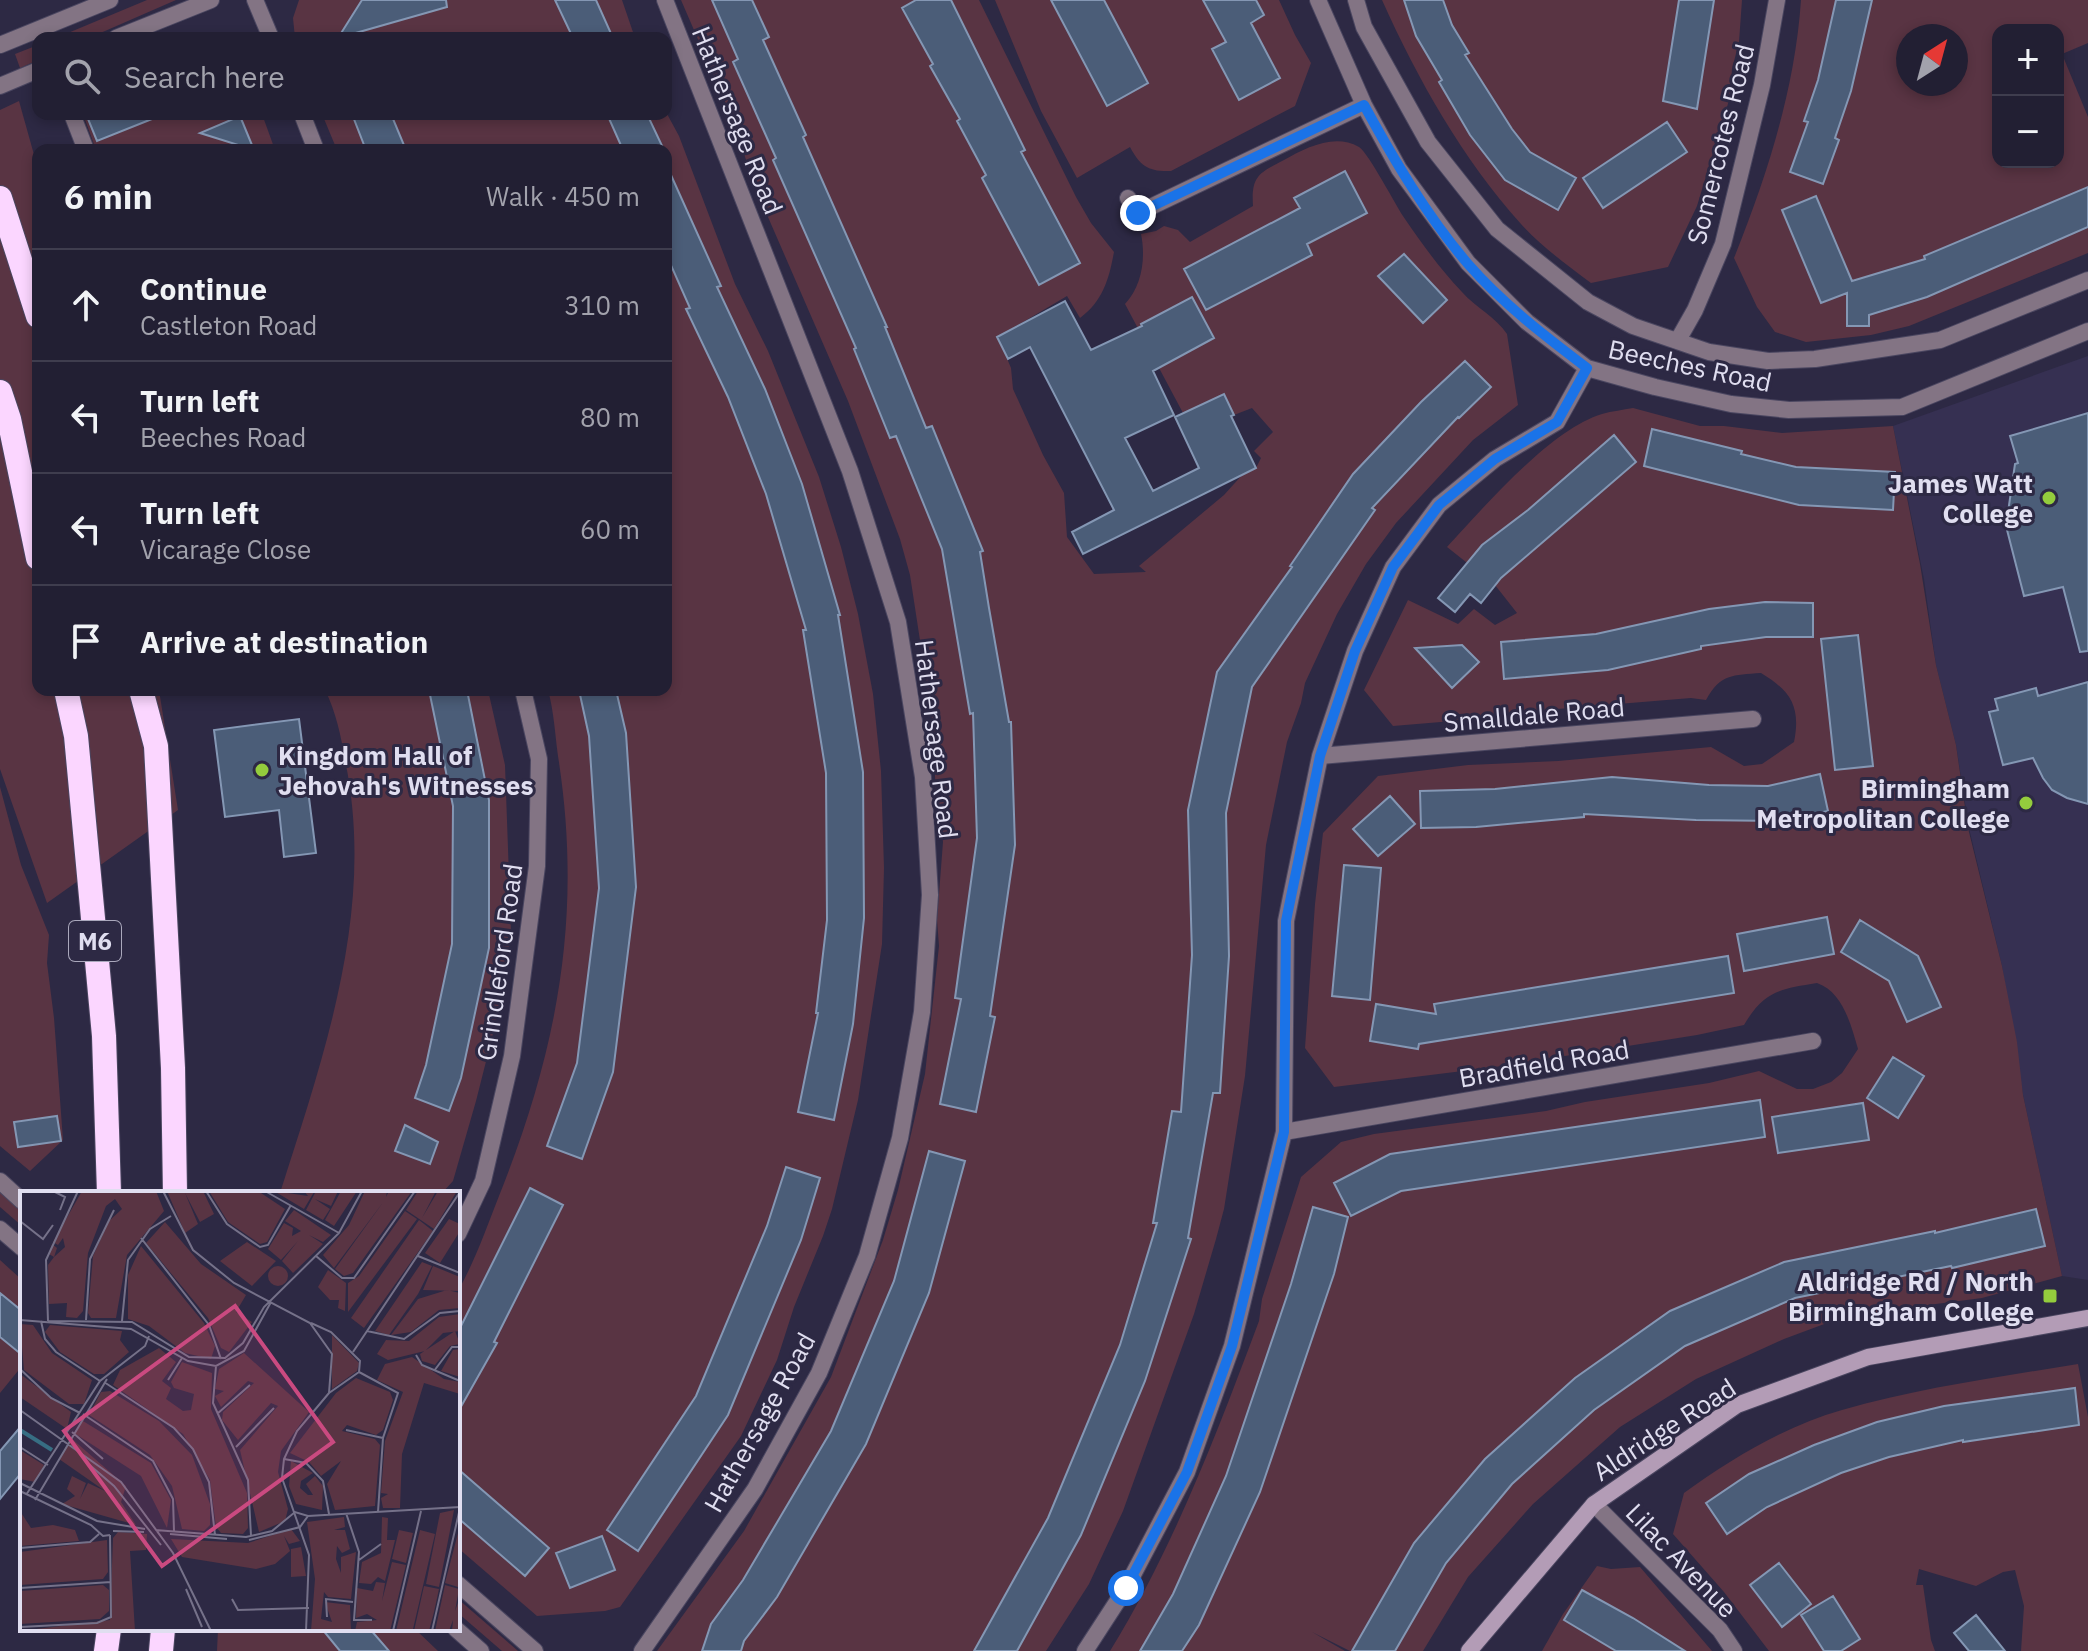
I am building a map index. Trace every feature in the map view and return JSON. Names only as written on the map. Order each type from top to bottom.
[{"type":"highway","points":[[0,198],[32,297]]},
{"type":"highway","points":[[0,392],[9,419],[32,529]]},
{"type":"highway","name":"M6","points":[[67,696],[76,736],[104,1036],[109,1191]]},
{"type":"highway","points":[[143,696],[156,746],[173,1068],[175,1191]]},
{"type":"highway","points":[[106,1651],[109,1631]]},
{"type":"highway","points":[[161,1651],[163,1631]]},
{"type":"street","points":[[0,45],[110,0]]},
{"type":"street","points":[[131,32],[211,0]]},
{"type":"street","points":[[255,0],[268,32]]},
{"type":"street","name":"Hathersage Road","points":[[642,1651],[755,1489],[819,1373],[867,1256],[900,1138],[922,1012],[930,895],[923,777],[898,622],[850,471],[665,0]]},
{"type":"street","name":"Beeches Road","points":[[1318,0],[1364,105],[1399,169],[1468,263],[1527,322],[1587,368],[1731,404],[1789,410],[1902,407],[2088,331]]},
{"type":"street","name":"Beeches Road","points":[[1356,0],[1364,27],[1428,142],[1497,229],[1588,302],[1633,326],[1709,352],[1768,361],[1815,359],[1940,340],[2088,280]]},
{"type":"street","name":"Somercotes Road","points":[[1678,340],[1695,310],[1723,244],[1762,85],[1777,0]]},
{"type":"street","points":[[0,86],[32,73]]},
{"type":"street","points":[[1128,198],[1138,213],[1364,105]]},
{"type":"street","points":[[74,120],[84,144]]},
{"type":"street","points":[[304,120],[314,144]]},
{"type":"street","points":[[1085,1651],[1126,1588],[1187,1472],[1232,1346],[1284,1132],[1286,921],[1320,756],[1355,651],[1393,567],[1439,505],[1495,459],[1557,422],[1587,368]]},
{"type":"street","name":"Grindleford Road","points":[[460,1230],[483,1181],[512,1056],[537,866],[539,759],[524,696]]},
{"type":"street","name":"Smalldale Road","points":[[1320,756],[1753,719]]},
{"type":"street","name":"Bradfield Road","points":[[1284,1132],[1813,1041]]},
{"type":"street","points":[[0,1181],[20,1199]]},
{"type":"street","points":[[0,1229],[20,1246]]},
{"type":"street","name":"Aldridge Road","points":[[1469,1651],[1594,1504],[1737,1405],[1868,1357],[2088,1318]]},
{"type":"street","name":"Lilac Avenue","points":[[1594,1504],[1720,1630],[1734,1651]]},
{"type":"street","points":[[460,1586],[535,1651]]},
{"type":"street","points":[[458,1631],[481,1651]]},
{"type":"shaded area","points":[[147,0],[176,0],[103,32],[70,32]]},
{"type":"shaded area","points":[[299,0],[622,0],[633,32],[294,32],[293,18]]},
{"type":"shaded area","points":[[681,0],[979,0],[1076,197],[1091,223],[1114,252],[1104,289],[1080,318],[1067,296],[998,337],[1011,368],[1013,389],[1064,493],[1067,537],[1094,574],[1146,572],[1139,566],[1224,495],[1243,474],[1256,468],[1261,458],[1254,451],[1273,432],[1252,408],[1234,415],[1224,394],[1183,413],[1125,304],[1135,289],[1141,271],[1141,234],[1164,226],[1178,230],[1190,242],[1253,206],[1255,182],[1268,168],[1320,144],[1350,143],[1363,151],[1405,219],[1447,275],[1507,334],[1518,405],[1473,440],[1396,523],[1366,564],[1337,614],[1305,683],[1287,742],[1266,845],[1245,1076],[1224,1209],[1216,1239],[1194,1314],[1123,1511],[1089,1584],[1046,1651],[657,1651],[744,1531],[831,1377],[883,1240],[925,1074],[939,946],[937,920],[943,842],[936,796],[932,719],[910,575],[900,539],[848,401],[758,194],[729,111]]},
{"type":"shaded area","points":[[995,0],[1279,0],[1311,63],[1295,106],[1171,171],[1146,166],[1130,147],[1077,178],[1041,111]]},
{"type":"shaded area","points":[[1382,0],[1742,0],[1730,97],[1697,206],[1668,267],[1591,283],[1537,240],[1500,199],[1461,145],[1426,89]]},
{"type":"shaded area","points":[[1801,0],[2088,0],[2088,43],[2064,53],[2064,24],[1992,24],[1992,168],[2064,168],[2064,59],[2088,117],[2088,253],[1909,326],[1871,335],[1806,342],[1775,332],[1757,307],[1734,258],[1778,132],[1793,66]]},
{"type":"shaded area","points":[[32,47],[32,63],[20,68],[15,54]]},
{"type":"shaded area","points":[[19,101],[32,148],[32,696],[160,696],[178,810],[47,903],[0,769],[0,110]]},
{"type":"shaded area","points":[[85,120],[264,120],[273,144],[94,144]]},
{"type":"shaded area","points":[[324,120],[670,120],[735,284],[768,351],[819,477],[858,614],[873,694],[881,771],[884,868],[882,944],[858,1100],[832,1209],[777,1360],[741,1436],[620,1607],[605,1611],[537,1616],[460,1550],[460,1287],[480,1245],[520,1141],[537,1087],[560,980],[568,871],[565,814],[549,696],[672,696],[672,144],[334,144]]},
{"type":"shaded area","name":"Birmingham Metropolitan College","points":[[2088,356],[2088,1280],[2062,1276],[2023,1095],[2002,966],[1969,828],[1956,745],[1936,665],[1924,579],[1893,426]]},
{"type":"shaded area","points":[[1633,408],[1700,426],[1782,433],[1893,426],[1936,665],[1956,745],[1968,828],[2002,966],[2017,1042],[2023,1095],[2062,1276],[1982,1298],[1827,1323],[1696,1379],[1620,1427],[1533,1504],[1468,1577],[1423,1651],[1350,1651],[1312,1632],[1345,1651],[1110,1651],[1154,1572],[1210,1448],[1259,1321],[1262,1299],[1301,1177],[1341,1142],[1374,1134],[1546,1111],[1709,1083],[1759,1071],[1797,1089],[1813,1089],[1831,1082],[1842,1073],[1858,1049],[1840,1002],[1826,987],[1817,983],[1793,987],[1766,998],[1744,1025],[1495,1067],[1334,1087],[1305,1048],[1323,833],[1378,776],[1468,765],[1558,761],[1711,747],[1744,766],[1762,764],[1794,742],[1796,719],[1791,701],[1780,686],[1761,673],[1728,678],[1711,691],[1706,700],[1691,698],[1508,713],[1489,718],[1393,726],[1364,690],[1408,600],[1458,624],[1474,609],[1495,625],[1517,613],[1495,585],[1447,547],[1519,472],[1561,436],[1582,422],[1602,414]]},
{"type":"shaded area","points":[[327,696],[489,696],[505,765],[511,932],[497,1018],[476,1101],[453,1181],[444,1191],[281,1191],[329,1033],[350,925],[354,870],[353,815],[340,733]]},
{"type":"shaded area","points":[[0,787],[21,865],[49,935],[47,963],[63,1140],[30,1171],[0,1146]]},
{"type":"shaded area","points":[[0,1192],[20,1209],[20,1224],[0,1207]]},
{"type":"shaded area","points":[[0,1260],[20,1278],[20,1368],[0,1393]]},
{"type":"shaded area","points":[[2078,1364],[2088,1417],[2088,1651],[2021,1651],[2024,1606],[2015,1570],[2003,1572],[1976,1586],[1919,1569],[1916,1585],[1923,1585],[1935,1651],[1769,1651],[1724,1592],[1673,1534],[1684,1493],[1740,1456],[1800,1425],[1900,1395]]},
{"type":"shaded area","points":[[1597,1566],[1611,1569],[1640,1567],[1712,1651],[1542,1651],[1563,1614]]},
{"type":"shaded area","points":[[460,1601],[518,1651],[502,1651],[460,1615]]},
{"type":"shaded area","points":[[218,1631],[417,1631],[438,1651],[217,1651]]},
{"type":"building","points":[[362,0],[446,0],[447,7],[359,32],[342,32]]},
{"type":"building","points":[[555,0],[596,0],[610,32],[570,32]]},
{"type":"building","points":[[712,0],[752,0],[769,37],[763,40],[806,135],[803,137],[887,327],[926,428],[932,426],[983,551],[980,552],[989,608],[1011,722],[1015,845],[990,1016],[995,1017],[976,1112],[940,1104],[961,999],[955,998],[977,838],[973,713],[970,714],[942,549],[896,436],[890,438],[856,348],[773,160],[776,158],[733,62],[738,59]]},
{"type":"building","points":[[916,0],[951,0],[1025,150],[1021,152],[1080,263],[1039,285],[982,178],[986,175],[957,121],[960,119],[902,8]]},
{"type":"building","points":[[1051,0],[1104,0],[1148,83],[1107,106]]},
{"type":"building","points":[[1203,0],[1256,0],[1264,15],[1251,23],[1280,78],[1239,100],[1212,49],[1226,42]]},
{"type":"building","points":[[1404,0],[1443,0],[1452,25],[1469,53],[1465,55],[1512,129],[1530,152],[1576,178],[1558,210],[1505,180],[1470,135],[1416,36]]},
{"type":"building","points":[[1679,0],[1714,0],[1697,109],[1663,101]]},
{"type":"building","points":[[1836,0],[1872,0],[1851,91],[1835,138],[1839,140],[1823,184],[1790,172],[1808,122],[1804,121],[1818,80]]},
{"type":"building","points":[[88,120],[150,120],[97,141]]},
{"type":"building","points":[[231,120],[242,120],[252,144],[235,144],[200,133]]},
{"type":"building","points":[[354,120],[394,120],[404,144],[364,144]]},
{"type":"building","points":[[610,120],[650,120],[661,144],[620,144]]},
{"type":"building","points":[[1667,122],[1687,152],[1603,208],[1583,178]]},
{"type":"building","points":[[1345,171],[1367,213],[1307,244],[1312,255],[1206,310],[1184,269],[1300,208],[1294,198]]},
{"type":"building","points":[[672,177],[721,286],[717,287],[765,389],[802,484],[840,615],[863,772],[864,918],[853,1024],[834,1120],[798,1112],[818,1013],[827,920],[826,773],[803,630],[806,630],[766,494],[728,397],[686,309],[690,308],[672,268]]},
{"type":"building","points":[[2088,187],[2088,227],[1927,297],[1869,315],[1869,326],[1847,326],[1847,293],[1821,303],[1782,210],[1816,196],[1852,281],[1925,259],[1924,256]]},
{"type":"building","points":[[1404,254],[1447,300],[1423,323],[1378,276]]},
{"type":"building","points":[[1192,297],[1214,338],[1153,371],[1174,415],[1125,438],[1153,491],[1199,468],[1175,417],[1224,394],[1256,468],[1083,554],[1072,532],[1114,510],[1030,347],[1008,359],[997,337],[1065,301],[1091,350],[1142,326]]},
{"type":"building","points":[[1465,361],[1491,387],[1458,417],[1372,508],[1375,510],[1252,687],[1226,813],[1229,956],[1220,1093],[1213,1093],[1188,1238],[1191,1239],[1145,1381],[1081,1535],[1017,1651],[974,1651],[1048,1518],[1120,1345],[1157,1223],[1153,1223],[1172,1111],[1181,1112],[1192,955],[1188,810],[1217,672],[1353,474]]},
{"type":"building","name":"James Watt College","points":[[2088,413],[2088,651],[2080,652],[2063,587],[2024,596],[2006,526],[2015,464],[2018,463],[2010,436]]},
{"type":"building","points":[[1652,429],[1796,467],[1895,472],[1893,510],[1799,505],[1644,466]]},
{"type":"building","points":[[1614,435],[1636,462],[1501,578],[1481,603],[1470,594],[1455,612],[1438,598],[1482,545],[1528,510]]},
{"type":"building","points":[[1765,602],[1813,603],[1813,637],[1766,637],[1701,646],[1701,649],[1608,670],[1504,679],[1501,642],[1596,634],[1709,609]]},
{"type":"building","points":[[1858,635],[1873,766],[1835,770],[1821,639]]},
{"type":"building","points":[[1462,645],[1479,662],[1452,688],[1415,648]]},
{"type":"building","points":[[2088,682],[2088,804],[2052,790],[2033,758],[2003,765],[1989,712],[1998,710],[1995,699],[2036,688],[2038,696]]},
{"type":"building","points":[[430,696],[468,696],[489,800],[489,948],[461,1078],[449,1111],[415,1098],[426,1065],[452,944],[453,806]]},
{"type":"building","points":[[580,696],[617,696],[626,733],[636,887],[613,1072],[582,1159],[547,1146],[577,1063],[599,888],[589,736]]},
{"type":"building","name":"Kingdom Hall of Jehovah's Witnesses","points":[[299,719],[316,853],[284,857],[279,810],[225,817],[214,730]]},
{"type":"building","points":[[1820,774],[1828,811],[1779,821],[1584,814],[1584,817],[1476,827],[1421,828],[1420,791],[1495,789],[1612,777],[1768,786]]},
{"type":"building","points":[[1390,796],[1415,824],[1378,856],[1353,829]]},
{"type":"building","points":[[1344,865],[1381,868],[1370,1000],[1332,996]]},
{"type":"building","points":[[1827,917],[1834,954],[1744,971],[1737,934]]},
{"type":"building","points":[[1860,920],[1918,956],[1941,1007],[1907,1022],[1889,981],[1841,952]]},
{"type":"building","points":[[1728,956],[1734,993],[1419,1044],[1418,1049],[1370,1041],[1376,1004],[1436,1014],[1434,1004]]},
{"type":"building","points":[[1893,1057],[1924,1076],[1898,1118],[1867,1098]]},
{"type":"building","points":[[1760,1100],[1765,1137],[1401,1191],[1351,1216],[1334,1183],[1390,1154]]},
{"type":"building","points":[[1863,1103],[1869,1140],[1778,1153],[1772,1117]]},
{"type":"building","points":[[57,1116],[61,1141],[18,1147],[14,1122]]},
{"type":"building","points":[[405,1125],[438,1142],[430,1164],[395,1151]]},
{"type":"building","points":[[929,1151],[965,1161],[929,1293],[866,1444],[777,1597],[744,1641],[741,1651],[702,1651],[711,1624],[743,1580],[831,1431],[894,1281]]},
{"type":"building","points":[[786,1167],[820,1178],[801,1240],[728,1415],[638,1551],[607,1530],[696,1396],[767,1226]]},
{"type":"building","points":[[530,1188],[563,1205],[494,1342],[497,1343],[460,1408],[460,1328]]},
{"type":"building","points":[[1313,1207],[1348,1217],[1334,1274],[1260,1492],[1199,1625],[1182,1651],[1140,1651],[1173,1594],[1226,1476],[1291,1284]]},
{"type":"building","points":[[2036,1209],[2045,1246],[1952,1268],[1795,1298],[1685,1346],[1594,1410],[1512,1484],[1446,1563],[1395,1651],[1352,1651],[1414,1543],[1485,1459],[1575,1378],[1670,1311],[1784,1262],[1935,1233]]},
{"type":"building","points":[[0,1293],[20,1309],[20,1353],[0,1337]]},
{"type":"building","points":[[2075,1388],[2079,1425],[1963,1440],[1889,1457],[1841,1473],[1767,1507],[1727,1534],[1706,1503],[1749,1474],[1814,1445],[1877,1422],[1944,1406]]},
{"type":"building","points":[[20,1427],[20,1474],[0,1499],[0,1451]]},
{"type":"building","points":[[460,1471],[549,1548],[525,1576],[460,1520]]},
{"type":"building","points":[[602,1536],[615,1570],[570,1588],[556,1553]]},
{"type":"building","points":[[1779,1563],[1811,1604],[1782,1627],[1750,1585]]},
{"type":"building","points":[[1582,1590],[1685,1651],[1616,1651],[1564,1620]]},
{"type":"building","points":[[1833,1596],[1860,1639],[1841,1651],[1824,1651],[1801,1615]]},
{"type":"building","points":[[1976,1615],[2005,1651],[1969,1651],[1954,1633]]},
{"type":"building","points":[[324,1631],[372,1631],[389,1651],[340,1651]]},
{"type":"place","name":"James Watt College","points":[[2049,498]]},
{"type":"place","name":"Kingdom Hall of Jehovah's Witnesses","points":[[262,770]]},
{"type":"place","name":"Birmingham Metropolitan College","points":[[2026,803]]},
{"type":"place","name":"Aldridge Rd / North Birmingham College","points":[[2050,1296]]},
{"type":"route","points":[[1126,1588],[1187,1472],[1232,1346],[1284,1132],[1286,921],[1320,756],[1355,651],[1393,567],[1439,505],[1495,459],[1557,422],[1587,368],[1527,322],[1468,263],[1399,169],[1364,105],[1138,213]]}]
